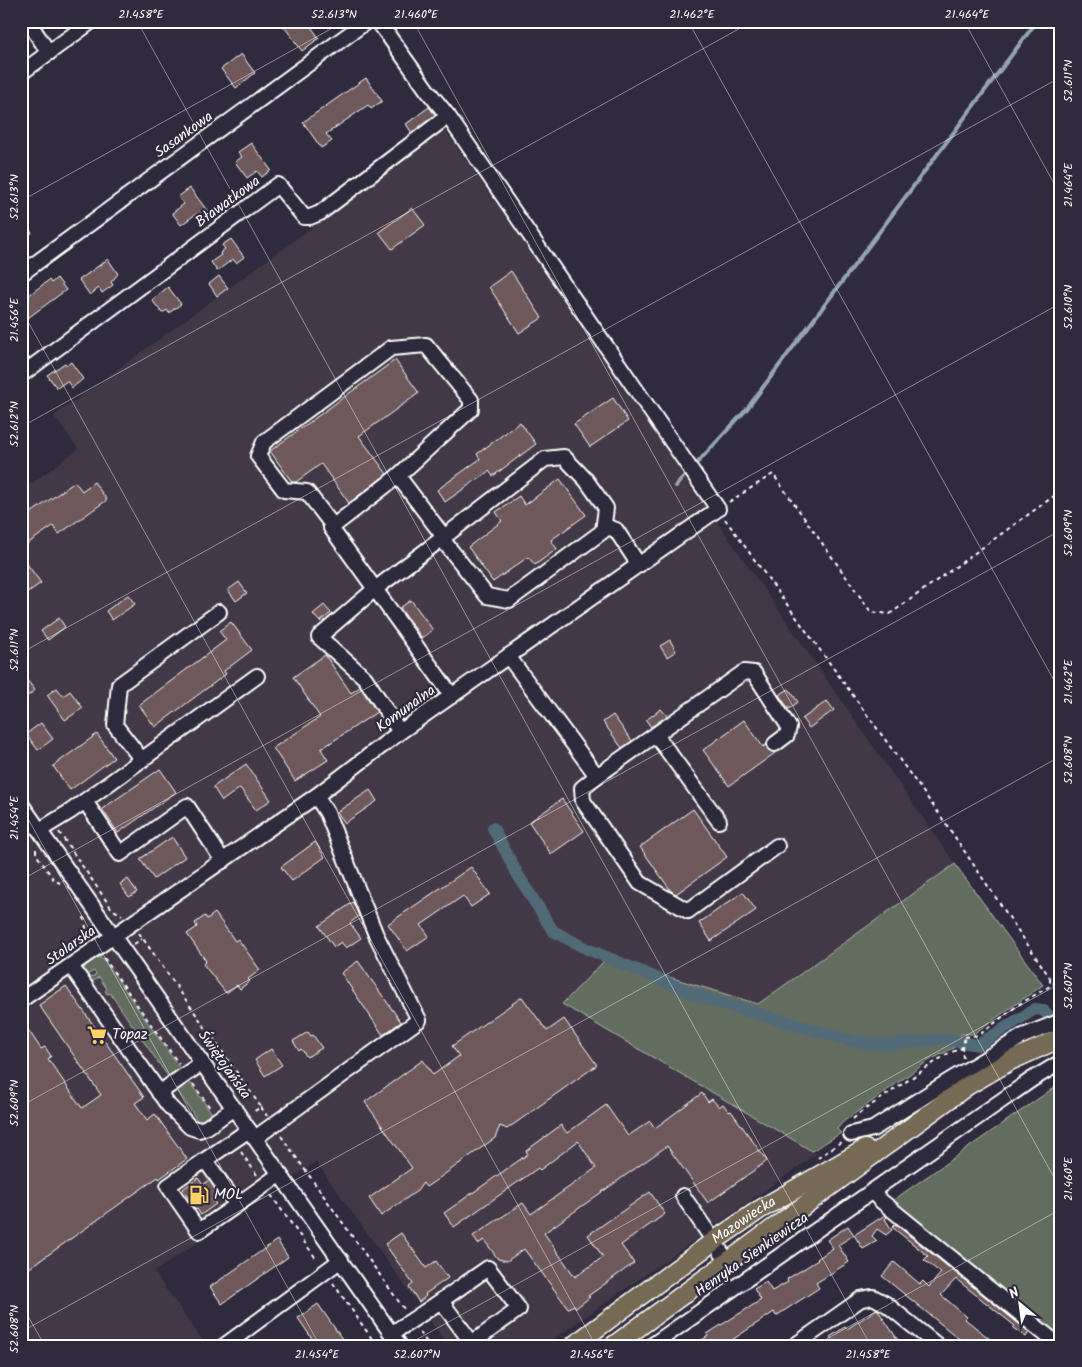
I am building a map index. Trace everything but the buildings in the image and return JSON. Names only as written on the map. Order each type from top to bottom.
[{"type":"main road","name":"Mazowiecka","points":[[613,1346],[967,1086],[1010,1061],[1061,1038]]},
{"type":"main road","name":"Mazowiecka","points":[[573,1346],[714,1240],[758,1210],[928,1113]]},
{"type":"street","points":[[28,21],[49,53]]},
{"type":"street","points":[[21,73],[92,21]]},
{"type":"street","name":"Sasankowa","points":[[21,274],[367,21]]},
{"type":"street","points":[[378,21],[448,116],[718,509]]},
{"type":"street","name":"Bławatkowa","points":[[21,375],[278,185],[304,217],[320,213],[448,116]]},
{"type":"street","points":[[334,526],[307,492],[284,490],[258,456],[264,442],[391,348],[426,345],[471,400],[471,409],[398,476],[334,526],[331,528],[452,696]]},
{"type":"street","points":[[398,476],[443,538],[487,596],[509,600],[603,531],[606,508],[586,480],[564,457],[545,459],[443,538],[375,589],[320,637],[365,678],[400,732]]},
{"type":"street","name":"Komunalna","points":[[114,936],[316,796],[400,732],[718,509]]},
{"type":"street","points":[[604,526],[616,530],[639,565]]},
{"type":"street","points":[[142,760],[115,725],[119,684],[219,612]]},
{"type":"street","points":[[508,656],[597,776]]},
{"type":"street","points":[[775,744],[787,735],[789,727],[754,673],[744,672],[582,788],[583,801],[640,883],[688,911],[777,846]]},
{"type":"street","points":[[40,830],[85,801],[257,676]]},
{"type":"street","points":[[656,735],[720,821]]},
{"type":"street","points":[[280,1174],[199,1231],[168,1186],[249,1129],[274,1126],[420,1020],[376,935],[327,813],[316,796]]},
{"type":"street","points":[[85,801],[120,854],[187,806],[223,861]]},
{"type":"street","name":"Świętojańska","points":[[21,804],[400,1346]]},
{"type":"street","name":"Stolarska","points":[[21,1000],[114,936]]},
{"type":"street","points":[[71,966],[168,1106],[190,1128],[199,1130],[207,1127],[234,1108]]},
{"type":"street","points":[[851,1134],[874,1129],[1023,1036],[1061,1021]]},
{"type":"street","name":"Henryka Sienkiewicza","points":[[651,1346],[1031,1080],[1061,1062]]},
{"type":"street","points":[[159,1093],[202,1063]]},
{"type":"street","points":[[205,1160],[237,1205]]},
{"type":"street","points":[[872,1191],[880,1200],[1060,1346]]},
{"type":"street","points":[[683,1196],[728,1262]]},
{"type":"street","points":[[224,1346],[341,1260]]},
{"type":"street","points":[[392,1333],[488,1268],[519,1309],[472,1343],[441,1301]]},
{"type":"street","points":[[802,1344],[861,1300],[873,1298],[886,1304],[938,1346]]},
{"type":"path","points":[[1055,21],[1061,29]]},
{"type":"path","points":[[1061,491],[890,614],[871,612],[773,474],[718,509],[942,818],[1061,994]]},
{"type":"path","points":[[52,822],[112,909],[128,918]]},
{"type":"path","points":[[36,847],[36,854],[54,880],[61,884]]},
{"type":"path","points":[[84,917],[87,937],[91,944]]},
{"type":"path","points":[[142,939],[429,1346]]},
{"type":"path","points":[[108,963],[218,1119]]},
{"type":"path","points":[[851,1134],[850,1122],[861,1112],[947,1054],[962,1048],[966,1035],[979,1035],[1018,1005],[1050,986],[1050,977]]},
{"type":"path","points":[[249,1129],[261,1107]]},
{"type":"path","points":[[233,1141],[377,1346]]},
{"type":"shaded area","points":[[445,130],[955,864],[758,1004],[608,958],[562,1003],[817,1154],[544,1346],[448,1346],[316,1162],[154,1272],[207,1346],[21,1346],[21,491],[78,449],[54,416]]},
{"type":"green space","points":[[955,864],[1043,985],[973,1034],[961,1034],[955,1047],[928,1061],[843,1122],[837,1129],[841,1133],[812,1151],[562,1004],[607,958],[758,1004]]},
{"type":"green space","points":[[96,956],[104,960],[181,1070],[169,1078],[110,993],[107,994],[105,991],[107,989],[99,977],[92,982],[90,978],[96,974],[94,971],[87,975],[84,970],[85,964]]},
{"type":"green space","points":[[188,1080],[213,1115],[209,1121],[199,1123],[176,1088]]},
{"type":"green space","points":[[1055,1087],[1061,1089],[1061,1340],[892,1201]]},
{"type":"waterway","points":[[698,462],[746,410],[1037,21]]},
{"type":"waterway","points":[[676,486],[684,476]]},
{"type":"waterway","points":[[493,828],[518,875],[553,931],[585,948],[704,998],[855,1042],[884,1045],[945,1039],[978,1045],[1035,1009],[1043,1010],[1050,1017]]},
{"type":"place","name":"Topaz","points":[[97,1035]]},
{"type":"place","name":"MOL","points":[[199,1195]]}]
